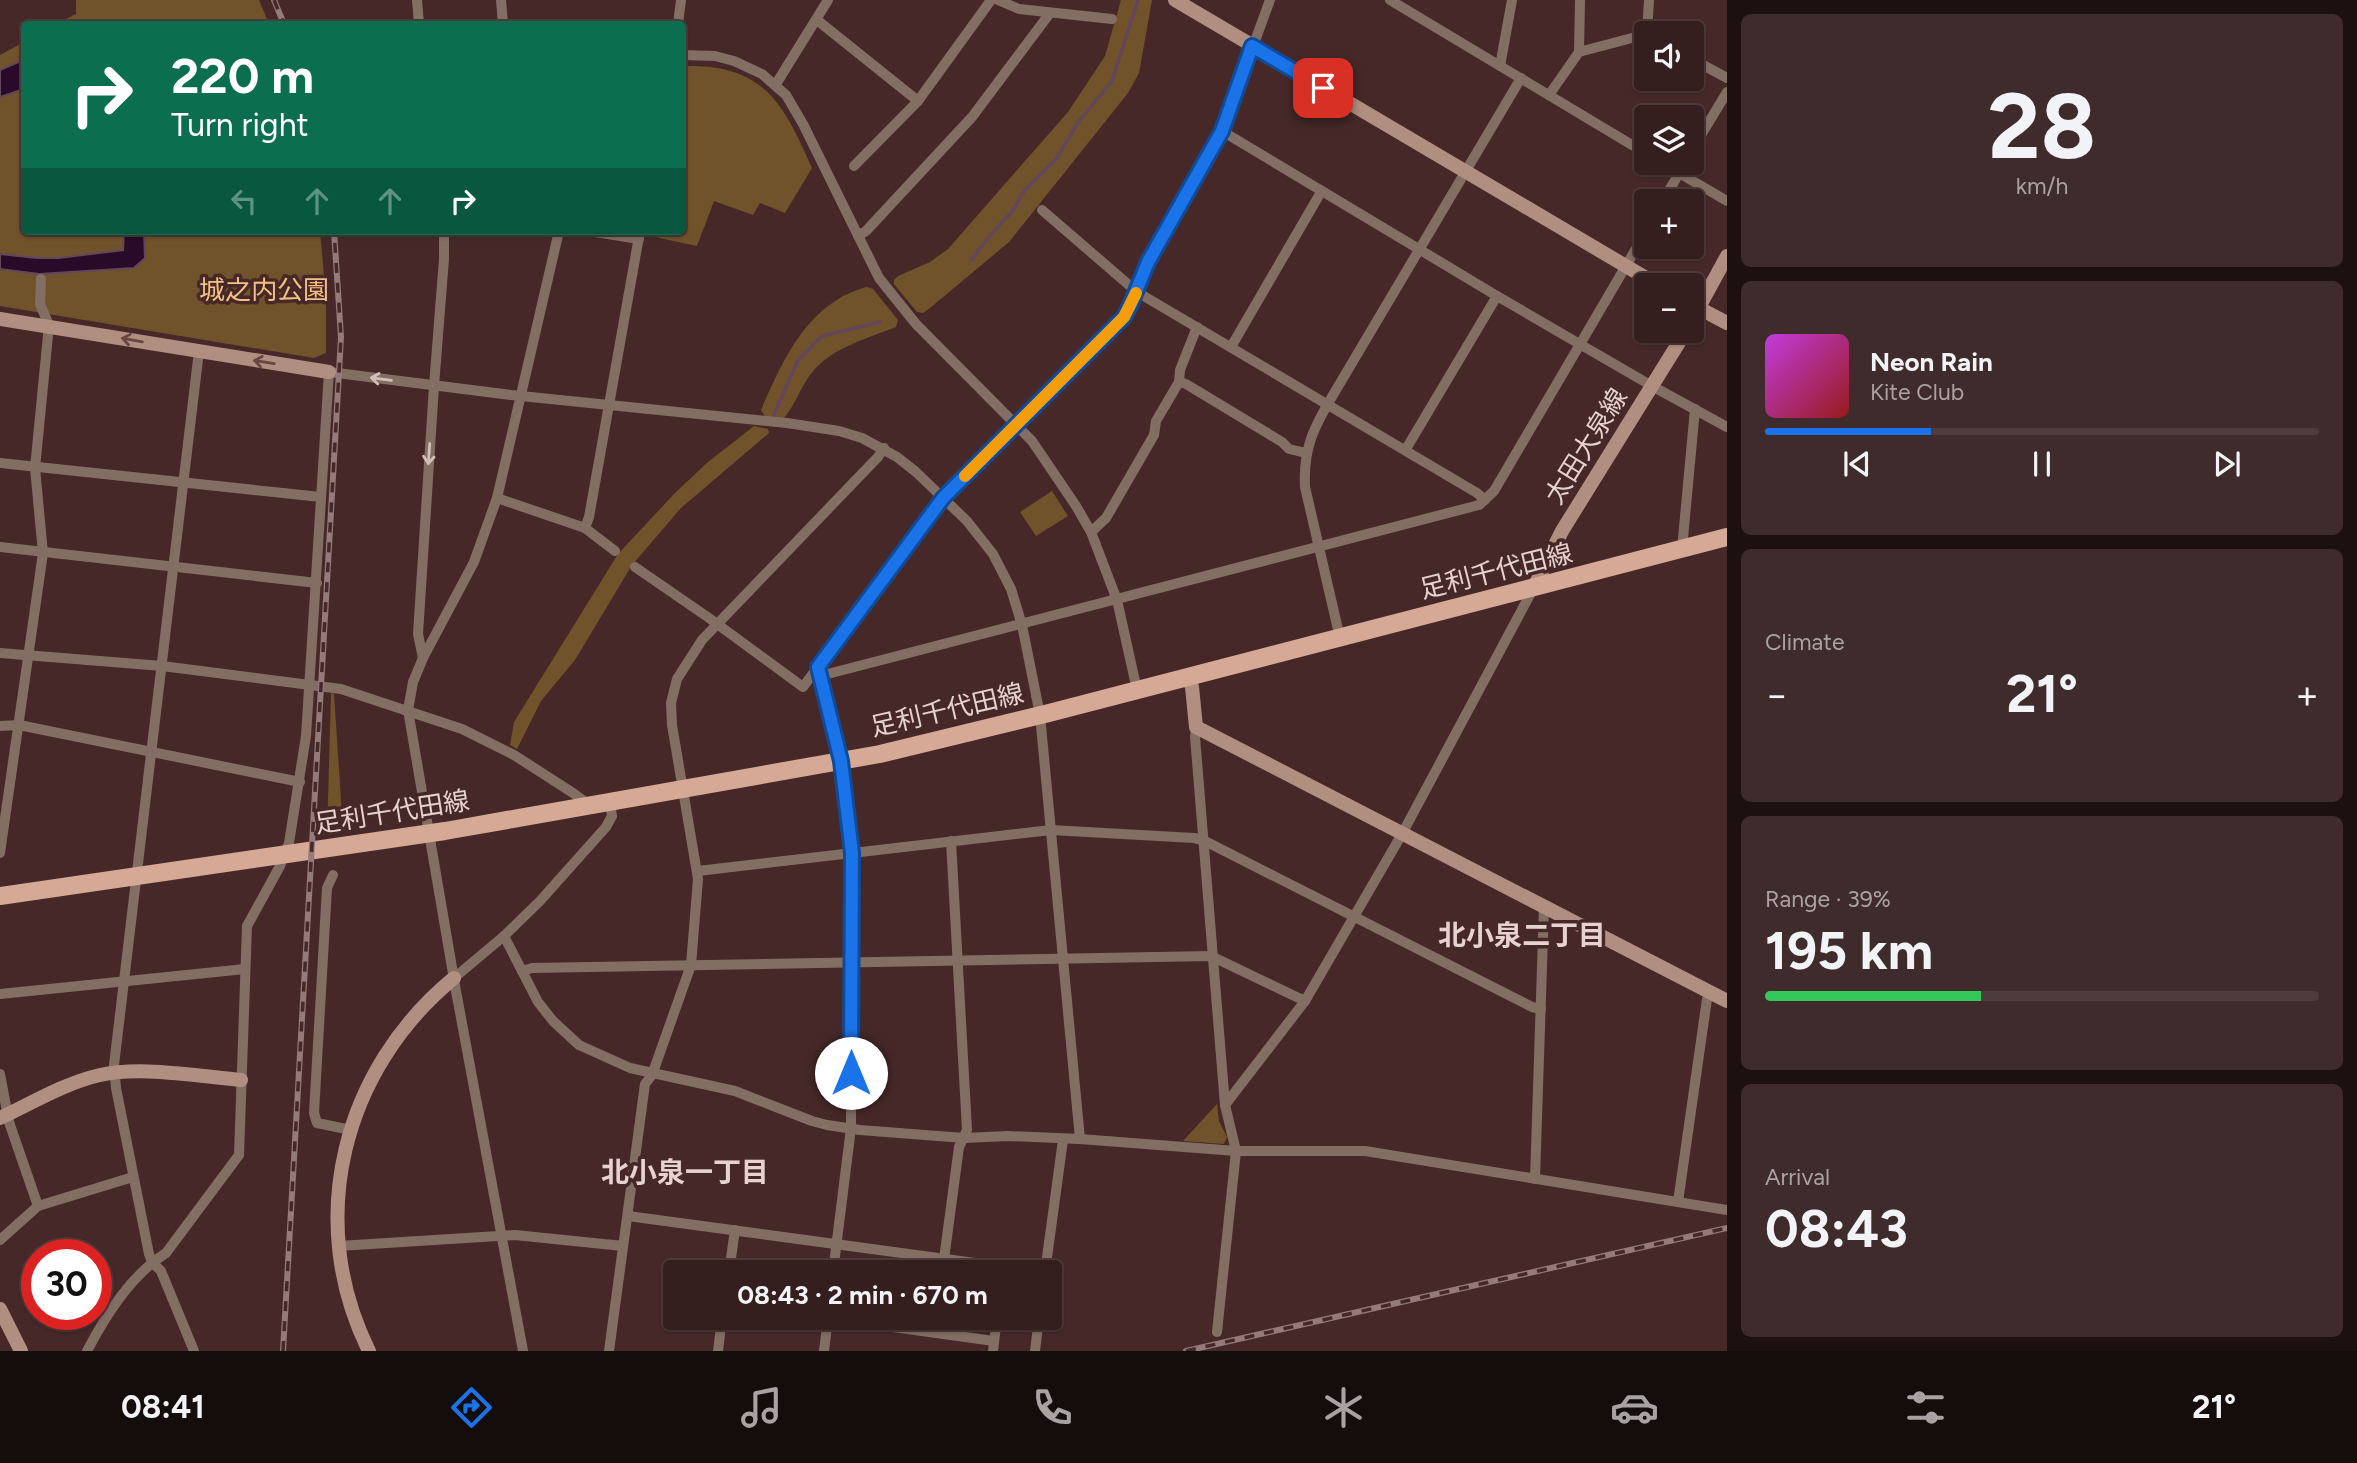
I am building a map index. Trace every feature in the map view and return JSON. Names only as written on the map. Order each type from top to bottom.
[{"type":"main road","name":"足利千代田線","points":[[0,896],[429,833],[610,803],[928,743],[1727,537]]},
{"type":"street","points":[[416,0],[419,21]]},
{"type":"street","points":[[501,0],[503,21]]},
{"type":"street","points":[[678,21],[681,0]]},
{"type":"street","points":[[776,84],[828,0]]},
{"type":"street","points":[[854,166],[918,101],[991,0]]},
{"type":"street","points":[[998,0],[1018,9],[1112,19]]},
{"type":"street","points":[[1175,0],[1637,273]]},
{"type":"street","points":[[635,567],[803,687],[819,671],[943,498],[1124,317],[1148,262],[1222,131],[1270,0]]},
{"type":"street","points":[[1390,0],[1410,5],[1500,66],[1634,145]]},
{"type":"street","points":[[1500,66],[1513,0]]},
{"type":"street","points":[[1549,95],[1579,52],[1580,0]]},
{"type":"street","points":[[1648,21],[1649,0]]},
{"type":"street","points":[[858,236],[876,222],[965,125],[1050,13]]},
{"type":"street","points":[[817,20],[918,101]]},
{"type":"street","points":[[1579,52],[1634,37]]},
{"type":"street","points":[[686,55],[715,56],[734,61],[755,70],[776,84],[796,109],[879,278],[910,317],[1016,425],[1050,465],[1091,532],[1117,600],[1137,690]]},
{"type":"street","points":[[1704,66],[1727,78]]},
{"type":"street","points":[[1340,638],[1305,486],[1306,453],[1313,431],[1521,78]]},
{"type":"street","points":[[1704,130],[1727,92]]},
{"type":"street","points":[[1222,131],[1497,296],[1727,427]]},
{"type":"street","points":[[1692,175],[1727,201]]},
{"type":"street","points":[[1231,347],[1321,192]]},
{"type":"street","points":[[1042,210],[1136,292],[1406,449],[1485,500]]},
{"type":"street","points":[[423,658],[418,634],[444,235]]},
{"type":"street","points":[[523,1351],[408,710],[413,682],[423,658],[474,562],[498,498],[558,235]]},
{"type":"street","points":[[585,528],[640,235]]},
{"type":"street","points":[[819,671],[1022,625],[1472,508],[1494,491],[1634,253]]},
{"type":"street","points":[[1704,296],[1727,256]]},
{"type":"street","points":[[0,853],[4,797],[19,724],[43,553],[35,468],[49,325],[40,304],[41,279]]},
{"type":"street","points":[[1406,449],[1497,296]]},
{"type":"street","points":[[1704,314],[1727,323]]},
{"type":"street","points":[[0,319],[328,372],[522,396],[817,427],[862,438],[884,448],[916,472],[981,536],[1011,589],[1022,625],[1040,715],[1080,1139]]},
{"type":"street","points":[[1091,532],[1106,518],[1149,445],[1156,421],[1179,382],[1180,370],[1197,327]]},
{"type":"street","name":"太田大泉線","points":[[1533,589],[1562,531],[1679,343]]},
{"type":"street","points":[[194,1351],[161,1271],[152,1262],[114,1073],[199,352]]},
{"type":"street","points":[[87,1351],[103,1321],[152,1262],[166,1254],[237,1158],[248,921],[284,855],[293,827],[306,736],[328,372]]},
{"type":"street","points":[[1179,382],[1282,442],[1289,449],[1306,453]]},
{"type":"street","points":[[1682,549],[1695,409]]},
{"type":"street","points":[[609,1351],[645,1083],[652,1074],[691,965],[698,871],[671,726],[671,703],[677,679],[702,640],[884,448]]},
{"type":"street","points":[[0,463],[321,497]]},
{"type":"street","points":[[498,498],[585,528],[615,551]]},
{"type":"street","points":[[0,547],[317,583]]},
{"type":"street","points":[[1225,1105],[1305,1000],[1402,834],[1533,589]]},
{"type":"street","points":[[0,653],[162,666],[341,689],[462,729],[505,749],[573,793],[586,807]]},
{"type":"street","points":[[819,671],[841,761],[852,853],[851,1128],[834,1260]]},
{"type":"street","points":[[1188,677],[1196,727],[1211,956],[1225,1105],[1236,1151],[1217,1332]]},
{"type":"street","points":[[0,726],[19,724],[300,782]]},
{"type":"street","points":[[1196,727],[1727,1001]]},
{"type":"street","points":[[369,1351],[351,1304],[339,1247],[341,1181],[358,1106],[372,1076],[397,1036],[420,1008],[504,936],[540,901],[606,827],[612,816],[610,803]]},
{"type":"street","points":[[698,871],[1051,830],[1203,840],[1532,1007],[1541,1009]]},
{"type":"street","points":[[944,1259],[959,1147],[967,1130],[951,841]]},
{"type":"street","points":[[333,874],[327,888],[314,1112],[317,1123],[351,1130]]},
{"type":"street","points":[[1535,1179],[1544,905]]},
{"type":"street","points":[[504,936],[538,1002],[553,1021],[579,1045],[614,1063],[652,1074],[735,1091],[812,1121],[851,1128],[964,1138],[1007,1136],[1080,1139],[1236,1151],[1364,1151],[1727,1210]]},
{"type":"street","points":[[522,971],[532,968],[1211,956],[1305,1000]]},
{"type":"street","points":[[0,994],[244,969]]},
{"type":"street","points":[[1678,1202],[1707,999]]},
{"type":"street","points":[[4,1116],[70,1085],[114,1073],[148,1072],[240,1080]]},
{"type":"street","points":[[0,1074],[4,1116],[38,1206]]},
{"type":"street","points":[[1046,1260],[1063,1139]]},
{"type":"street","points":[[0,1240],[38,1206],[133,1177]]},
{"type":"street","points":[[628,1216],[949,1260]]},
{"type":"street","points":[[730,1260],[734,1230]]},
{"type":"street","points":[[339,1247],[515,1235],[623,1246]]},
{"type":"street","points":[[0,1309],[21,1351]]},
{"type":"street","points":[[718,1351],[721,1330]]},
{"type":"street","points":[[824,1351],[827,1330]]},
{"type":"street","points":[[899,1330],[993,1346]]},
{"type":"street","points":[[1035,1351],[1038,1330]]},
{"type":"green space","points":[[76,0],[259,0],[268,21],[62,21],[76,14]]},
{"type":"green space","points":[[1121,0],[1152,0],[1139,73],[1128,93],[1009,242],[930,308],[923,313],[917,312],[894,284],[894,280],[930,262],[948,249],[1068,112],[1105,56]]},
{"type":"green space","name":"城之内公園","points":[[21,44],[21,235],[320,235],[326,297],[326,353],[314,358],[0,306],[0,55]]},
{"type":"green space","points":[[686,66],[711,67],[734,72],[752,80],[780,107],[812,168],[785,213],[760,203],[753,215],[714,201],[697,246],[650,236],[686,235]]},
{"type":"green space","points":[[867,287],[873,289],[898,320],[896,327],[849,345],[828,358],[810,375],[784,418],[766,418],[761,410],[800,335],[813,319],[829,306],[846,295]]},
{"type":"green space","points":[[754,426],[768,429],[769,433],[681,508],[632,565],[575,660],[541,701],[517,749],[510,745],[514,722],[618,554],[675,493],[708,462]]},
{"type":"green space","points":[[1052,491],[1068,516],[1036,536],[1020,512]]},
{"type":"green space","points":[[331,693],[334,694],[343,830],[327,835]]},
{"type":"green space","points":[[1217,1104],[1219,1121],[1227,1137],[1224,1144],[1183,1141]]},
{"type":"shaded area","points":[[21,61],[21,90],[0,97],[0,70]]},
{"type":"shaded area","points":[[124,235],[144,235],[145,258],[134,268],[39,274],[0,269],[0,254],[59,258],[123,250]]},
{"type":"waterway","points":[[971,260],[1011,213],[1025,190],[1057,158],[1079,121],[1112,81],[1138,0]]},
{"type":"waterway","points":[[773,417],[798,360],[822,336],[880,322]]},
{"type":"railway","points":[[274,0],[283,21]]},
{"type":"railway","points":[[283,1351],[341,337],[334,235]]},
{"type":"railway","points":[[1186,1351],[1727,1228]]},
{"type":"slow traffic","points":[[965,476],[1124,317],[1136,293]]},
{"type":"district","name":"北小泉二丁目","points":[[1522,935]]},
{"type":"district","name":"北小泉一丁目","points":[[685,1172]]},
{"type":"route","points":[[851,1073],[852,853],[841,761],[818,667],[943,498],[1124,317],[1148,262],[1222,131],[1252,46],[1323,88]]}]
